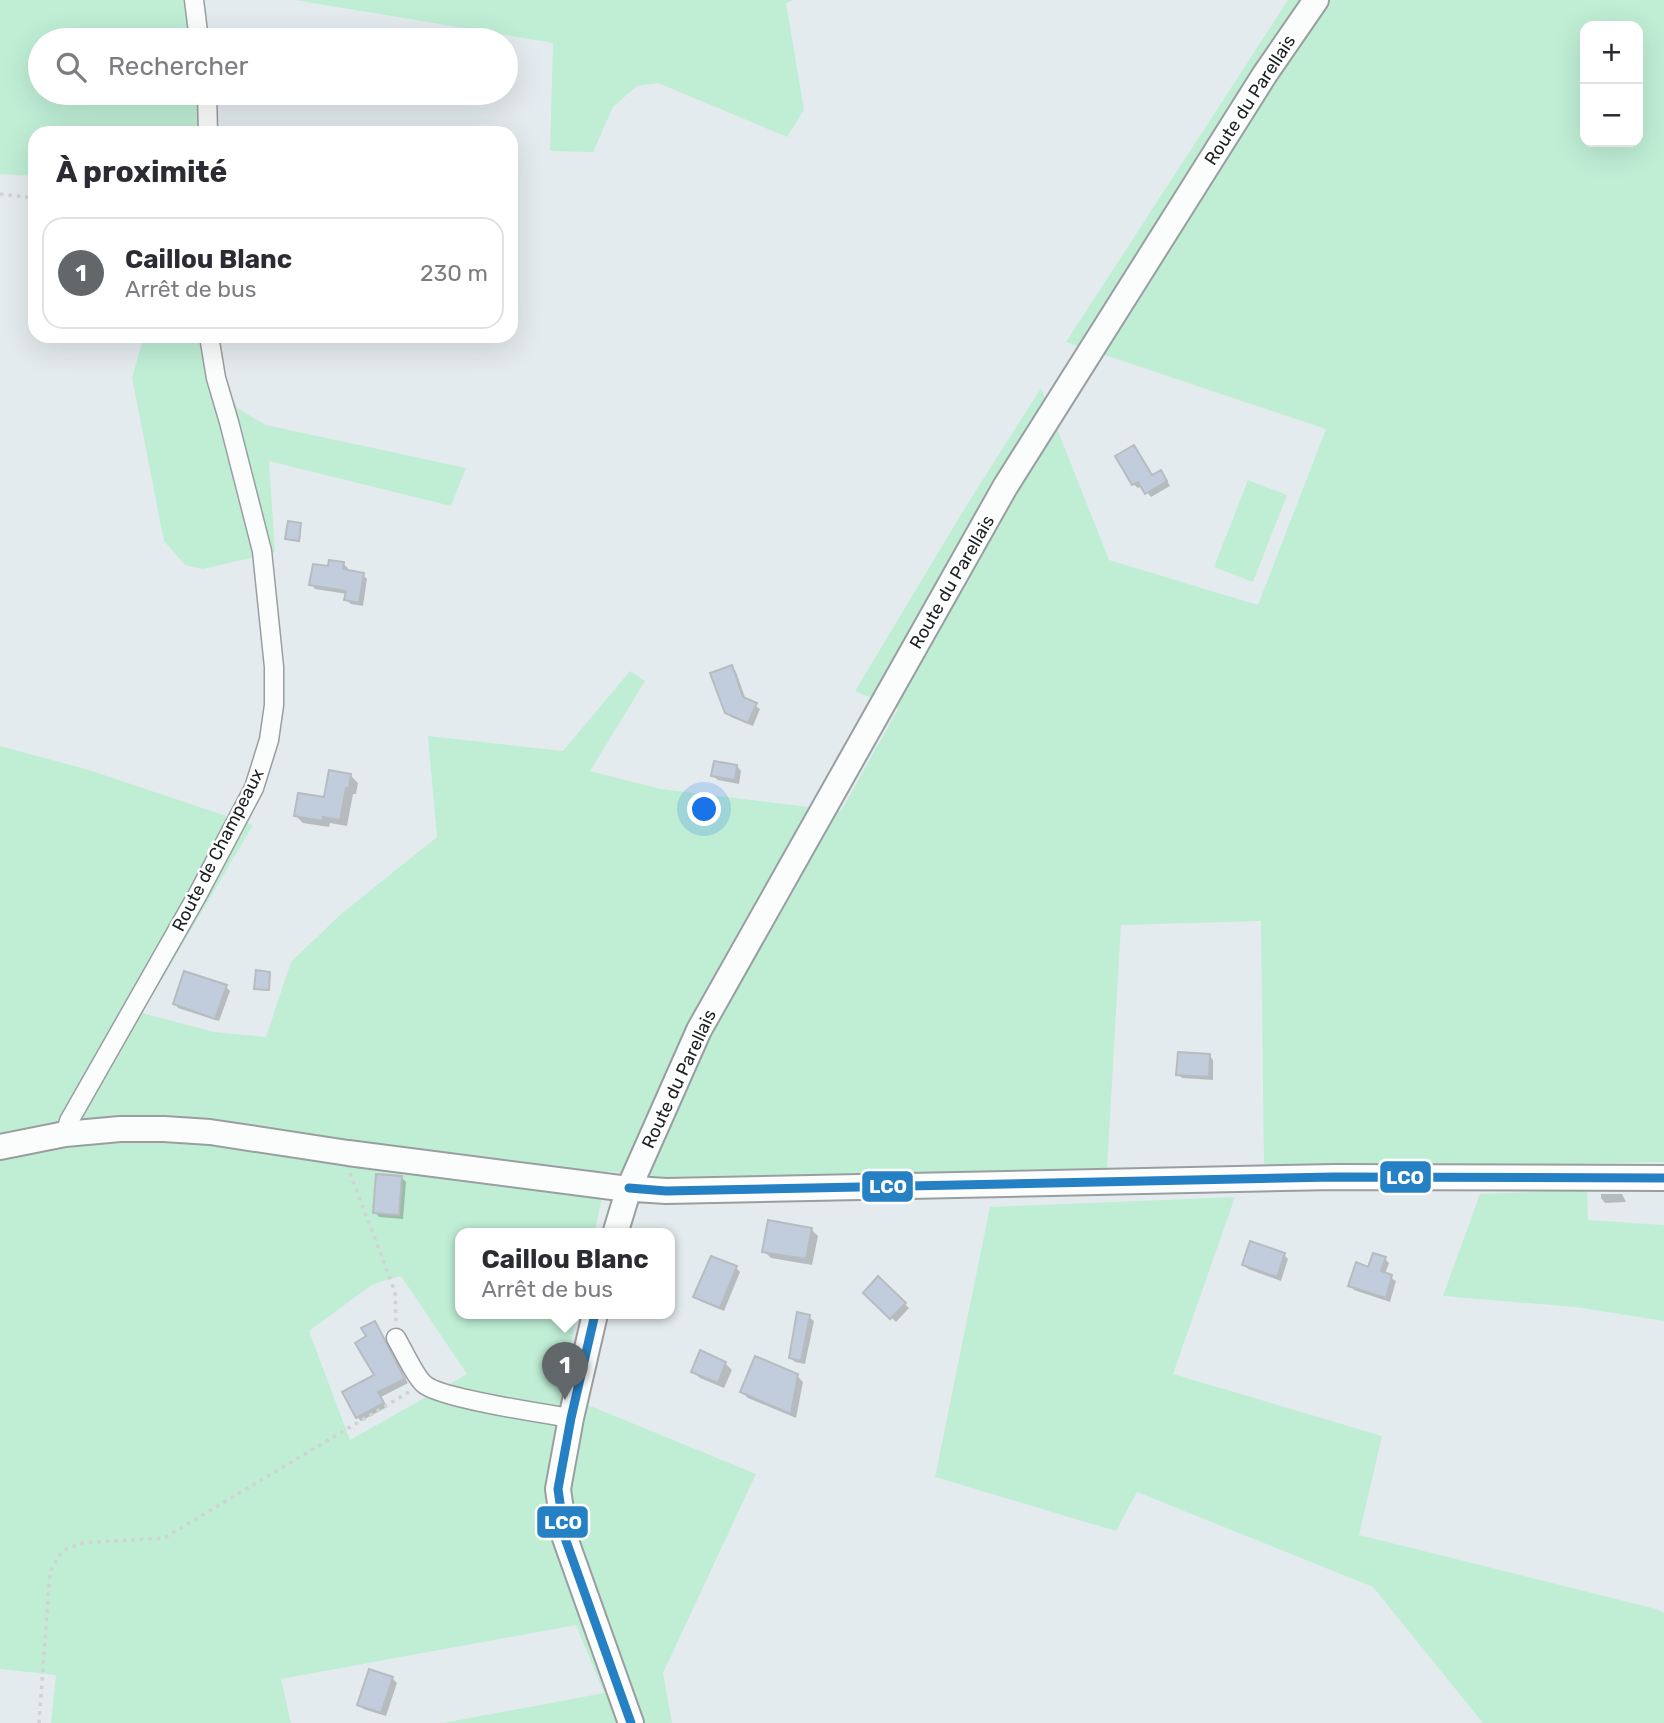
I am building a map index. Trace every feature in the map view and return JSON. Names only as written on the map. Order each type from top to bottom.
[{"type":"street","points":[[194,0],[198,28]]},
{"type":"street","name":"Route du Parellais","points":[[617,1228],[629,1188],[699,1030],[999,499],[1265,74],[1316,0]]},
{"type":"street","points":[[207,105],[208,126]]},
{"type":"street","name":"Route de Champeaux","points":[[65,1134],[69,1121],[198,894],[254,788],[269,740],[274,705],[274,667],[262,551],[216,378],[210,343]]},
{"type":"street","points":[[0,1147],[65,1134],[120,1129],[211,1132],[348,1153],[666,1191],[1335,1177],[1664,1178]]},
{"type":"street","points":[[594,1319],[558,1489],[565,1538],[631,1723]]},
{"type":"street","points":[[396,1338],[423,1384],[439,1392],[571,1418]]},
{"type":"path","points":[[0,194],[28,197]]},
{"type":"path","points":[[348,1153],[350,1179],[395,1292],[396,1338]]},
{"type":"path","points":[[39,1723],[50,1572],[62,1551],[82,1543],[164,1538],[423,1384]]},
{"type":"green space","points":[[0,0],[202,0],[206,28],[28,28],[28,105],[215,105],[216,126],[28,126],[28,176],[0,174]]},
{"type":"green space","points":[[295,0],[794,0],[786,3],[804,110],[787,137],[658,83],[637,86],[613,107],[593,152],[550,151],[553,43],[518,37],[518,28],[463,28]]},
{"type":"green space","points":[[1288,0],[1664,0],[1664,1162],[1445,1167],[1264,1166],[1261,921],[1121,925],[1107,1169],[662,1178],[608,1171],[595,1228],[455,1228],[455,1319],[576,1319],[561,1394],[756,1474],[663,1673],[672,1723],[443,1723],[604,1693],[576,1625],[281,1679],[291,1723],[51,1723],[56,1675],[0,1669],[0,746],[89,770],[253,825],[142,1013],[214,1032],[266,1037],[291,962],[340,915],[437,837],[428,736],[563,751],[630,671],[645,681],[590,771],[661,789],[841,811],[898,709],[855,691],[963,511],[1041,388],[1109,560],[1258,605],[1326,429],[1066,342]],"holes":[[[401,1276],[467,1374],[350,1440],[309,1331],[373,1284]]]},
{"type":"green space","points":[[142,343],[219,343],[220,365],[237,408],[266,425],[466,468],[451,506],[269,461],[275,552],[203,569],[185,565],[164,541],[132,378]]},
{"type":"green space","points":[[1248,480],[1287,495],[1253,582],[1214,567]]},
{"type":"green space","points":[[1587,1190],[1588,1220],[1664,1225],[1664,1321],[1575,1307],[1443,1296],[1480,1194]]},
{"type":"green space","points":[[1235,1197],[1173,1374],[1382,1436],[1359,1535],[1664,1613],[1664,1723],[1483,1723],[1373,1587],[1137,1492],[1116,1531],[935,1477],[990,1207]]},
{"type":"building","points":[[1134,445],[1152,475],[1161,470],[1167,481],[1145,494],[1138,482],[1132,485],[1115,456]]},
{"type":"building","points":[[288,521],[301,523],[299,541],[285,539]]},
{"type":"building","points":[[329,560],[344,562],[343,569],[364,573],[359,603],[344,600],[346,591],[309,585],[313,564],[328,566]]},
{"type":"building","points":[[732,665],[743,697],[757,703],[748,723],[725,713],[710,673]]},
{"type":"building","points":[[714,761],[737,765],[735,780],[711,776]]},
{"type":"building","points":[[329,770],[351,774],[340,820],[323,817],[323,821],[294,816],[298,793],[324,797]]},
{"type":"building","points":[[256,970],[270,972],[269,990],[254,989]]},
{"type":"building","points":[[184,971],[227,985],[215,1019],[173,1004]]},
{"type":"building","points":[[1178,1052],[1210,1054],[1209,1077],[1176,1075]]},
{"type":"building","points":[[376,1174],[402,1176],[399,1215],[373,1213]]},
{"type":"building","points":[[768,1220],[812,1228],[806,1259],[762,1252]]},
{"type":"building","points":[[1250,1241],[1285,1253],[1277,1277],[1242,1265]]},
{"type":"building","points":[[1373,1253],[1386,1257],[1381,1271],[1392,1275],[1386,1298],[1348,1286],[1356,1262],[1368,1267]]},
{"type":"building","points":[[711,1256],[737,1266],[720,1308],[693,1297]]},
{"type":"building","points":[[878,1276],[906,1303],[890,1319],[863,1293]]},
{"type":"building","points":[[797,1312],[810,1315],[801,1361],[789,1358]]},
{"type":"building","points":[[375,1321],[405,1379],[378,1392],[384,1403],[356,1418],[342,1392],[374,1375],[355,1343],[366,1336],[361,1328]]},
{"type":"building","points":[[700,1350],[726,1362],[718,1383],[691,1372]]},
{"type":"building","points":[[755,1356],[798,1374],[791,1414],[740,1392]]},
{"type":"building","points":[[369,1669],[393,1677],[381,1713],[357,1705]]},
{"type":"transit line","name":"LCO","points":[[629,1188],[666,1191],[1335,1177],[1664,1178]]},
{"type":"transit line","name":"LCO","points":[[594,1319],[558,1489],[565,1538],[631,1723]]},
{"type":"place","name":"Caillou Blanc","points":[[565,1400]]}]
